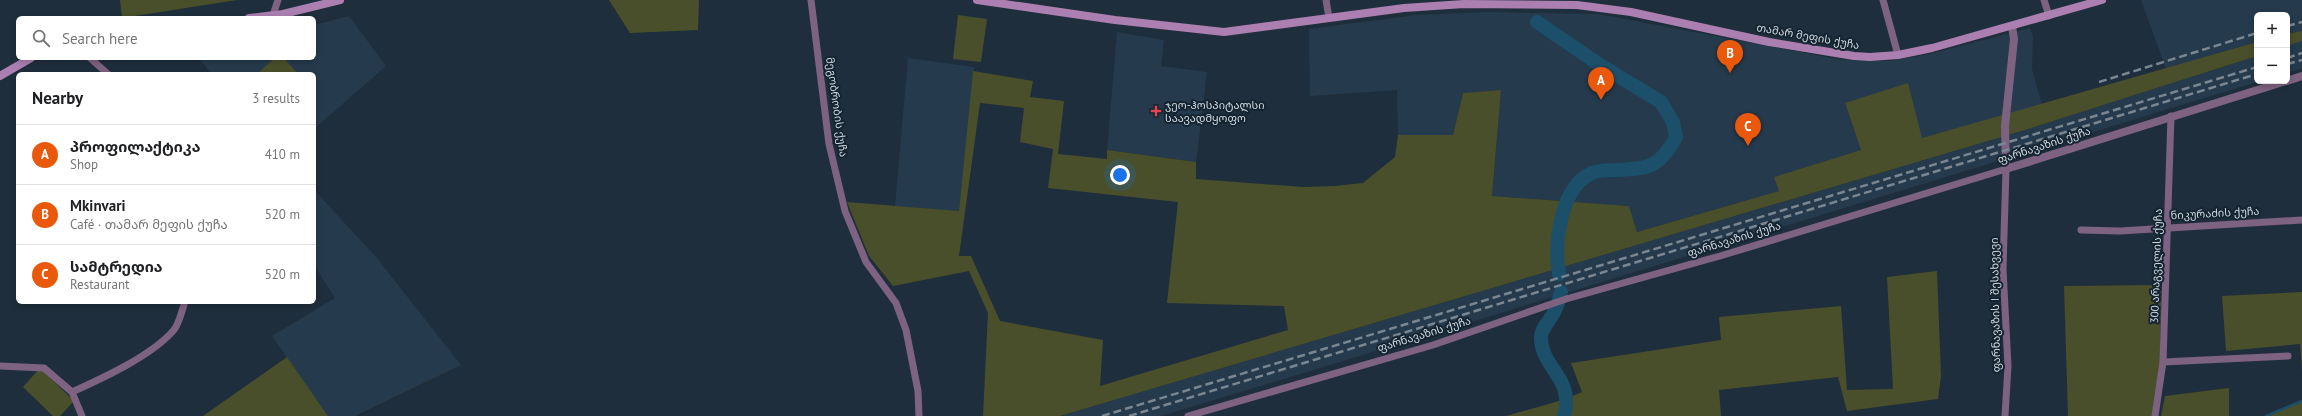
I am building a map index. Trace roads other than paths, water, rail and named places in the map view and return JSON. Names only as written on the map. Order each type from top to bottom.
[{"type":"main road","points":[[265,16],[283,14],[340,0]]},
{"type":"main road","name":"თამარ მეფის ქუჩა","points":[[977,0],[1115,20],[1224,32],[1404,8],[1464,4],[1577,3],[1631,12],[1769,42],[1854,56],[1898,55],[2012,26],[2102,0]]},
{"type":"main road","points":[[0,76],[28,60]]},
{"type":"street","points":[[278,0],[283,14]]},
{"type":"street","points":[[273,15],[278,0]]},
{"type":"street","name":"მეგობრობის ქუჩა","points":[[811,0],[829,144],[845,211],[866,262],[896,303],[906,330],[918,391],[919,416]]},
{"type":"street","points":[[1326,0],[1329,18]]},
{"type":"street","points":[[1883,0],[1898,55]]},
{"type":"street","points":[[2044,0],[2049,16]]},
{"type":"street","points":[[2006,169],[2005,126],[2014,39],[2012,26]]},
{"type":"street","points":[[92,60],[106,72]]},
{"type":"street","name":"ფარნავაზის ქუჩა","points":[[2290,80],[2302,76]]},
{"type":"street","name":"ფარნავაზის ქუჩა","points":[[1188,416],[1433,345],[1553,303],[1720,256],[2006,169],[2277,84]]},
{"type":"street","name":"300 არაგველის ქუჩა","points":[[2156,416],[2163,362],[2172,116]]},
{"type":"street","name":"ფარნავაზის I შესახვევი","points":[[2005,416],[2008,366],[2003,269],[2006,169]]},
{"type":"street","name":"ნიკურაძის ქუჩა","points":[[2081,230],[2120,231],[2302,220]]},
{"type":"street","points":[[72,392],[97,381],[159,344],[174,330],[184,306]]},
{"type":"street","points":[[2163,362],[2288,356]]},
{"type":"street","points":[[0,366],[44,368],[72,392],[82,416]]},
{"type":"waterway","points":[[1537,22],[1600,65],[1661,102],[1673,122],[1676,137],[1665,155],[1652,164],[1637,169],[1598,171],[1581,180],[1573,190],[1566,203],[1562,218],[1558,248],[1559,274]]},
{"type":"waterway","points":[[1561,292],[1555,310],[1542,332],[1541,339],[1547,358],[1562,383],[1565,392],[1566,403],[1564,416]]},
{"type":"waterway","points":[[2266,416],[2302,401]]},
{"type":"railway","points":[[2290,25],[2302,22]]},
{"type":"railway","points":[[2099,82],[2254,34]]},
{"type":"railway","points":[[2290,57],[2302,53]]},
{"type":"railway","points":[[2290,63],[2302,60]]},
{"type":"railway","points":[[1102,416],[2254,68]]},
{"type":"railway","points":[[1129,416],[2254,75]]},
{"type":"place","name":"Mkinvari","points":[[1730,73]]},
{"type":"place","name":"პროფილაქტიკა","points":[[1601,100]]},
{"type":"place","name":"ჯეო-ჰოსპიტალსი საავადმყოფო","points":[[1156,111]]},
{"type":"place","name":"სამტრედია","points":[[1748,146]]}]
